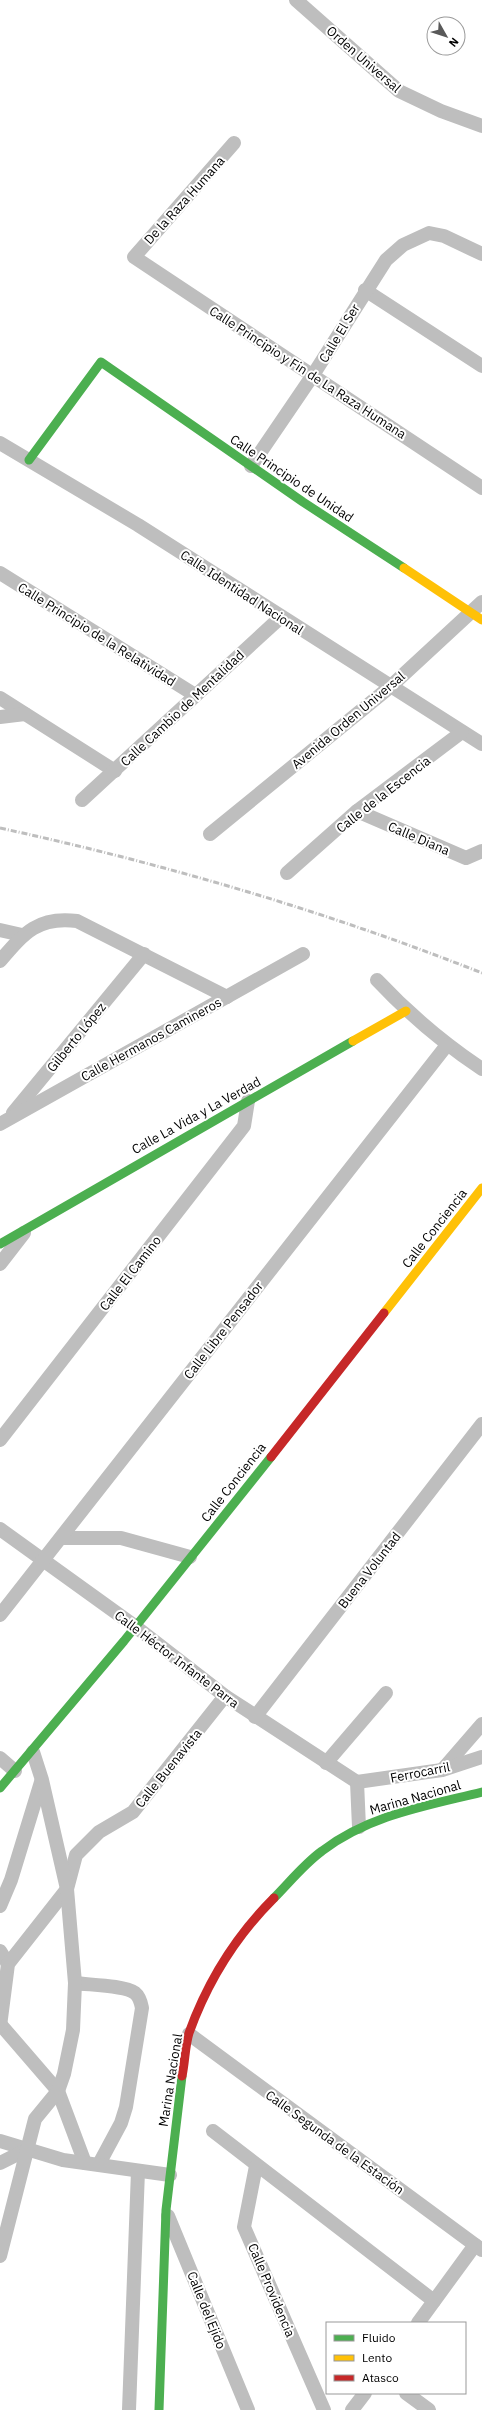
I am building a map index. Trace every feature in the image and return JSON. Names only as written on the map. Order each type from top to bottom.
[{"type":"street","name":"Orden Universal","points":[[296,0],[399,91],[441,111],[482,126]]},
{"type":"street","name":"De la Raza Humana","points":[[134,257],[234,143]]},
{"type":"street","name":"Calle El Ser","points":[[251,466],[313,375],[365,290],[386,260],[404,245],[429,233],[444,236],[482,254]]},
{"type":"street","name":"Calle Principio y Fin de La Raza Humana","points":[[134,257],[482,488]]},
{"type":"street","points":[[365,290],[482,366]]},
{"type":"street","name":"Calle Principio de Unidad","points":[[29,460],[101,362],[251,466],[476,616]]},
{"type":"street","name":"Calle Identidad Nacional","points":[[0,443],[138,524],[390,687],[482,744]]},
{"type":"street","name":"Calle Principio de la Relatividad","points":[[0,573],[195,695]]},
{"type":"street","name":"Avenida Orden Universal","points":[[210,834],[476,616],[482,602]]},
{"type":"street","name":"Calle Cambio de Mentalidad","points":[[82,800],[281,617]]},
{"type":"street","points":[[0,698],[115,771]]},
{"type":"street","points":[[0,716],[25,714]]},
{"type":"street","name":"Calle de la Escencia","points":[[287,873],[357,811],[462,732]]},
{"type":"street","name":"Calle Diana","points":[[357,811],[466,858],[482,851]]},
{"type":"street","points":[[0,961],[22,935],[41,923],[59,918],[77,920],[227,997]]},
{"type":"street","points":[[0,930],[22,935]]},
{"type":"street","name":"Gilberto López","points":[[4,1122],[144,954]]},
{"type":"street","name":"Calle Hermanos Camineros","points":[[4,1122],[303,954]]},
{"type":"street","points":[[377,980],[406,1011],[446,1045],[482,1069]]},
{"type":"street","name":"Calle La Vida y La Verdad","points":[[0,1244],[406,1011]]},
{"type":"street","name":"Calle Libre Pensador","points":[[0,1615],[446,1045]]},
{"type":"street","name":"Calle El Camino","points":[[0,1440],[244,1126],[248,1101]]},
{"type":"street","name":"Calle Conciencia","points":[[0,1788],[33,1752],[136,1627],[482,1188]]},
{"type":"street","points":[[0,1264],[28,1228]]},
{"type":"street","name":"Buena Voluntad","points":[[256,1717],[482,1424]]},
{"type":"street","name":"Calle Héctor Infante Parra","points":[[0,1529],[136,1627],[226,1696],[357,1782]]},
{"type":"street","points":[[61,1538],[121,1538],[190,1557]]},
{"type":"street","points":[[326,1763],[386,1693]]},
{"type":"street","name":"Calle Buenavista","points":[[67,1889],[76,1855],[99,1832],[132,1812],[226,1696]]},
{"type":"street","points":[[442,1770],[482,1724]]},
{"type":"street","points":[[0,2256],[35,2119],[58,2091],[64,2074],[73,2030],[75,1983],[67,1889],[42,1780],[33,1752]]},
{"type":"street","name":"Ferrocarril","points":[[357,1782],[442,1770],[482,1757]]},
{"type":"street","points":[[0,1758],[16,1770]]},
{"type":"street","points":[[0,1906],[6,1877],[42,1780]]},
{"type":"street","points":[[357,1782],[359,1827]]},
{"type":"street","name":"Marina Nacional","points":[[159,2410],[166,2210],[189,2034],[221,1964],[259,1913],[321,1851],[359,1827],[395,1813],[482,1792]]},
{"type":"street","points":[[67,1889],[8,1964],[0,2025],[58,2091],[85,2163]]},
{"type":"street","points":[[0,1951],[8,1964]]},
{"type":"street","points":[[75,1983],[127,1990],[136,1994],[140,1999],[142,2008],[126,2107],[121,2123],[99,2164]]},
{"type":"street","name":"Calle Segunda de la Estación","points":[[189,2034],[478,2248]]},
{"type":"street","points":[[213,2131],[256,2166],[434,2301]]},
{"type":"street","points":[[0,2141],[63,2160],[170,2175]]},
{"type":"street","points":[[0,2163],[26,2150]]},
{"type":"street","name":"Calle Providencia","points":[[256,2166],[244,2227],[324,2410]]},
{"type":"street","points":[[129,2410],[138,2171]]},
{"type":"street","name":"Calle del Ejido","points":[[166,2210],[248,2410]]},
{"type":"street","points":[[419,2322],[434,2301],[478,2248]]},
{"type":"street","points":[[352,2410],[364,2394]]},
{"type":"street","points":[[407,2394],[429,2410]]},
{"type":"railway","points":[[0,828],[184,873],[304,909],[423,950],[482,973]]},
{"type":"traffic: fast","points":[[29,460],[101,362],[303,502],[404,568]]},
{"type":"traffic: fast","points":[[0,1244],[353,1041]]},
{"type":"traffic: fast","points":[[0,1788],[124,1641],[271,1457]]},
{"type":"traffic: fast","points":[[274,1898],[315,1856],[340,1839],[359,1829],[399,1813],[482,1792]]},
{"type":"traffic: fast","points":[[159,2410],[166,2210],[182,2076]]},
{"type":"traffic: slow","points":[[404,568],[482,620]]},
{"type":"traffic: slow","points":[[353,1041],[406,1011]]},
{"type":"traffic: slow","points":[[384,1313],[482,1188]]},
{"type":"traffic: jam","points":[[271,1457],[384,1313]]},
{"type":"traffic: jam","points":[[182,2076],[189,2033],[196,2014],[214,1978],[235,1944],[274,1898]]}]
